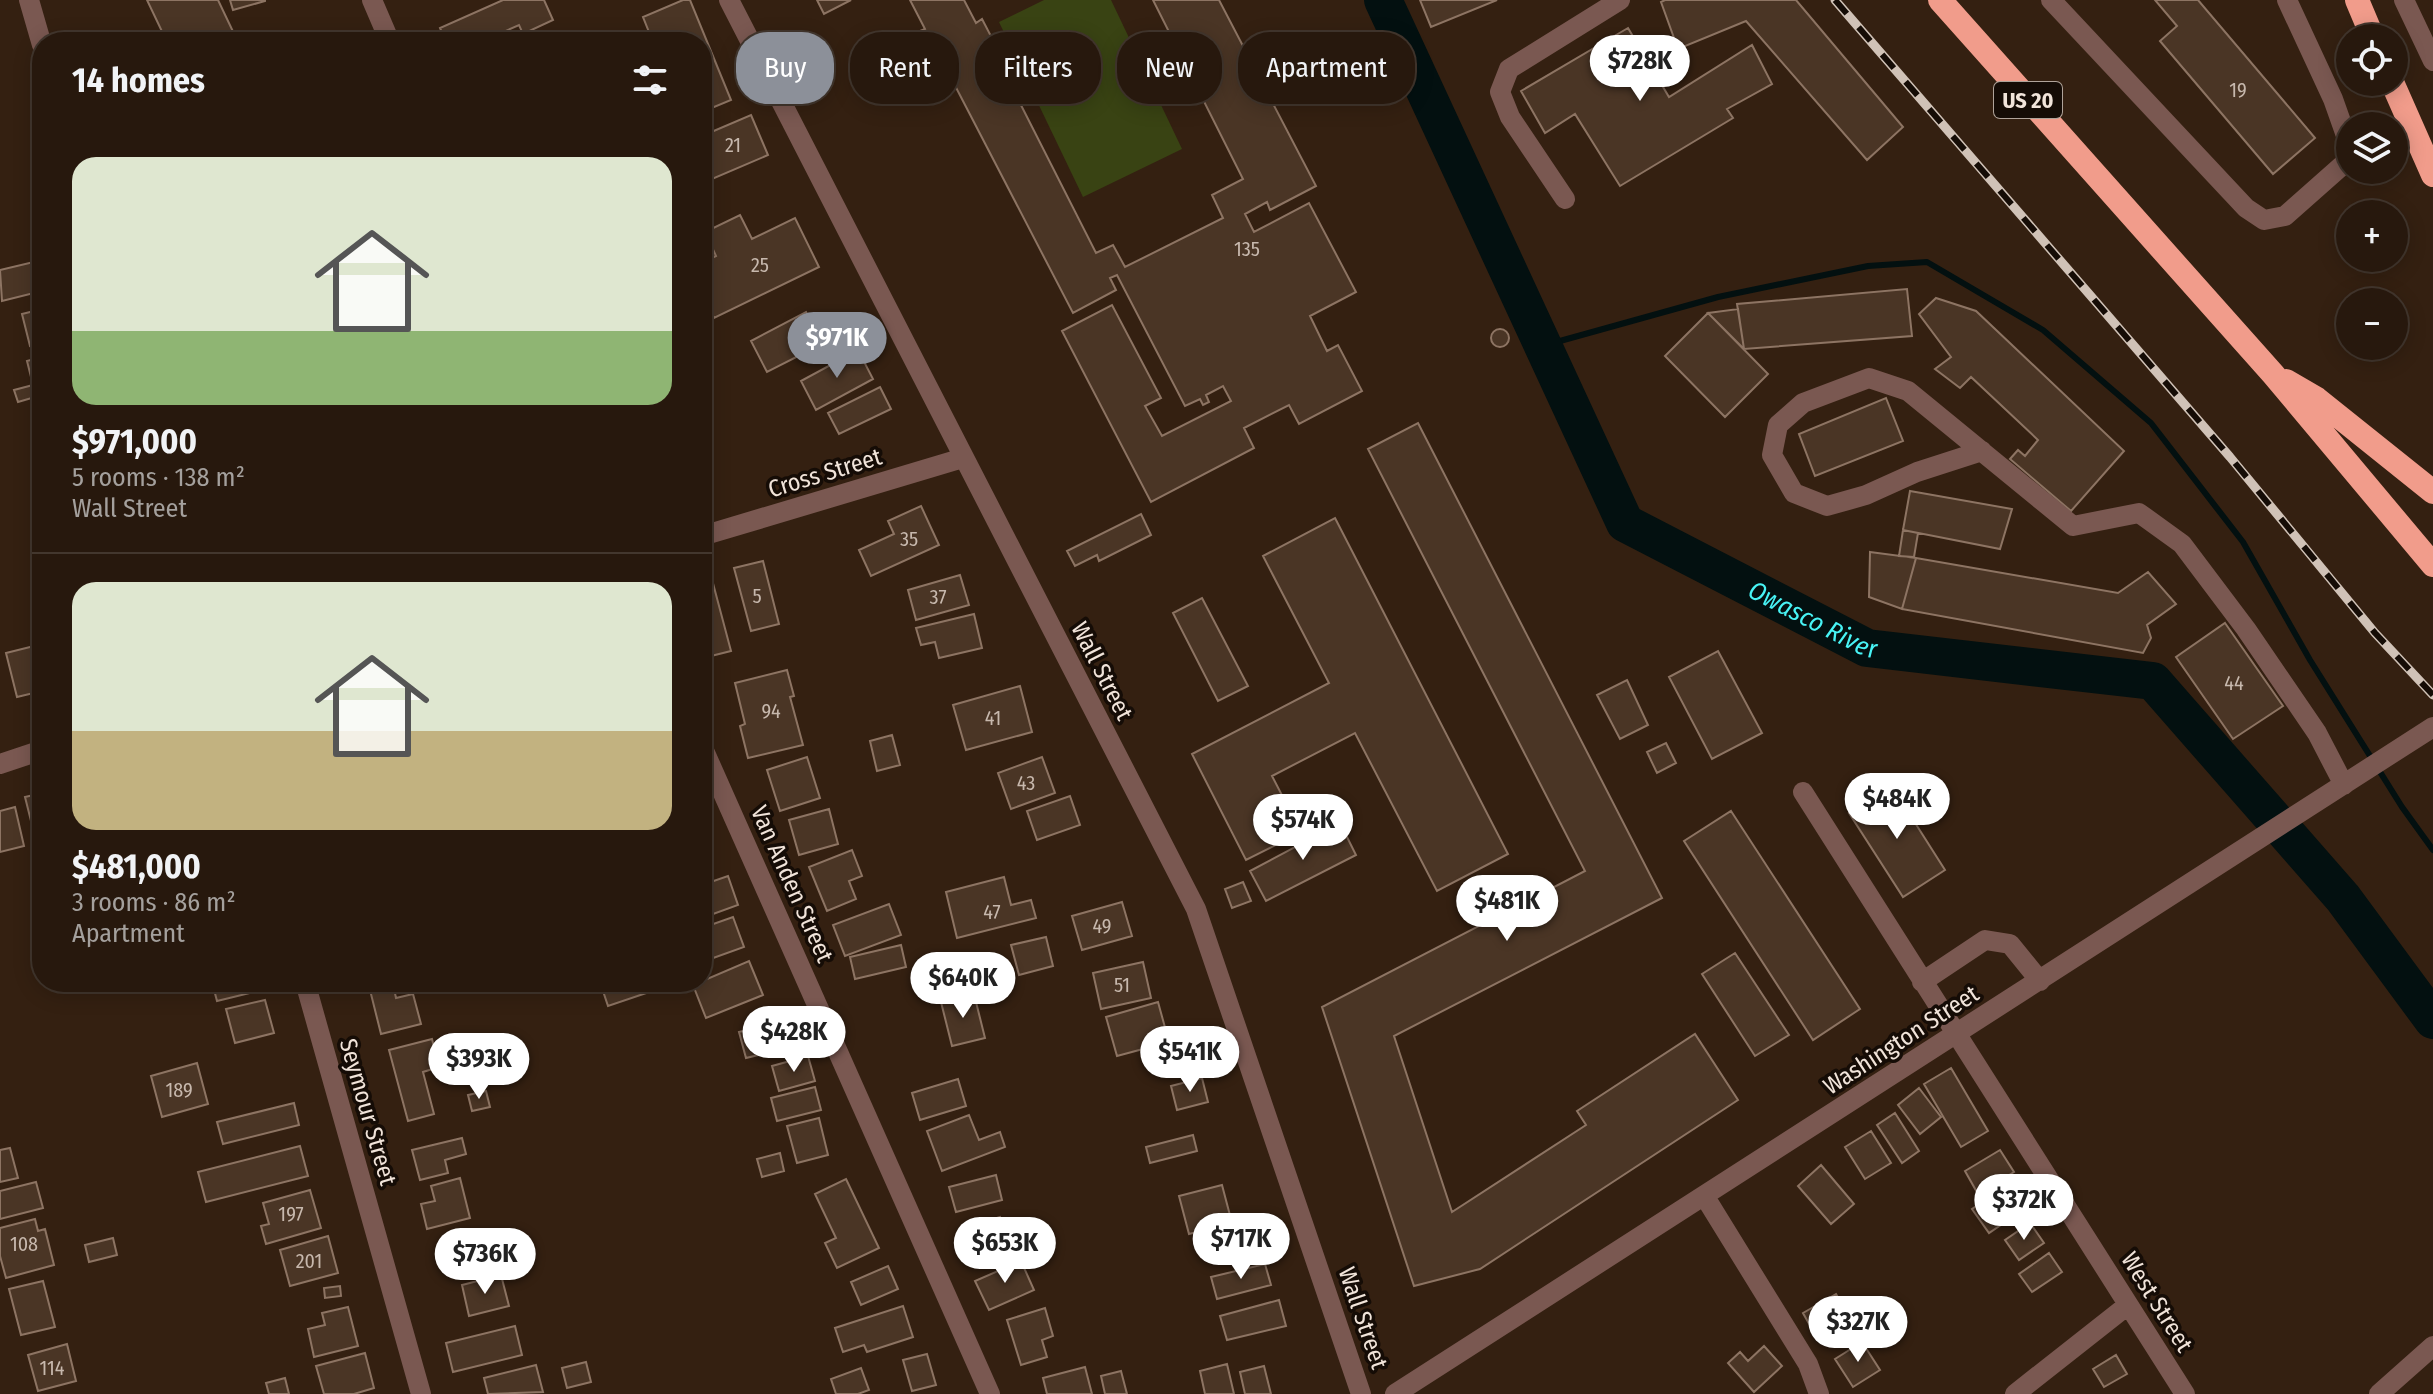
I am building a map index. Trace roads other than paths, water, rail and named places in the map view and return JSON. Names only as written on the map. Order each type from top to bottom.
[{"type":"highway","name":"US 20","points":[[1940,0],[2273,374],[2433,565]]},
{"type":"highway","points":[[2357,0],[2367,24]]},
{"type":"highway","points":[[2398,96],[2433,175]]},
{"type":"highway","points":[[2273,374],[2317,399],[2433,492]]},
{"type":"street","points":[[29,0],[38,32]]},
{"type":"street","points":[[372,0],[386,32]]},
{"type":"street","name":"Wall Street","points":[[729,0],[1196,909],[1361,1394]]},
{"type":"street","points":[[1565,199],[1510,117],[1500,92],[1509,69],[1620,0]]},
{"type":"street","points":[[2051,0],[2246,208],[2264,220],[2285,216],[2346,162],[2350,147],[2333,99],[2287,0]]},
{"type":"street","points":[[2404,0],[2425,27],[2433,61]]},
{"type":"street","points":[[1982,451],[1917,472],[1866,495],[1827,506],[1794,493],[1772,455],[1778,425],[1803,403],[1869,378],[1908,391],[1982,451],[2073,526],[2139,513],[2182,544],[2352,780]]},
{"type":"street","name":"Cross Street","points":[[712,533],[963,458]]},
{"type":"street","name":"Washington Street","points":[[1395,1394],[2433,727]]},
{"type":"street","points":[[0,764],[32,753]]},
{"type":"street","name":"Van Anden Street","points":[[712,768],[990,1394]]},
{"type":"street","name":"West Street","points":[[1803,792],[2185,1394]]},
{"type":"street","points":[[1922,982],[1985,940],[2010,944],[2040,981]]},
{"type":"street","name":"Seymour Street","points":[[308,992],[421,1394]]},
{"type":"street","points":[[1705,1197],[1808,1364],[1819,1394]]},
{"type":"street","points":[[2015,1394],[2128,1305]]},
{"type":"street","points":[[2379,1394],[2433,1346]]},
{"type":"waterway","name":"Owasco River","points":[[1383,0],[1625,523],[1867,648],[2153,681],[2343,898],[2433,1020]]},
{"type":"waterway","points":[[1542,346],[1718,297],[1868,266],[1927,262],[2043,330],[2151,423],[2243,542],[2310,660],[2402,807],[2433,850]]},
{"type":"railway","points":[[1835,0],[2230,457],[2375,633],[2433,695]]}]
